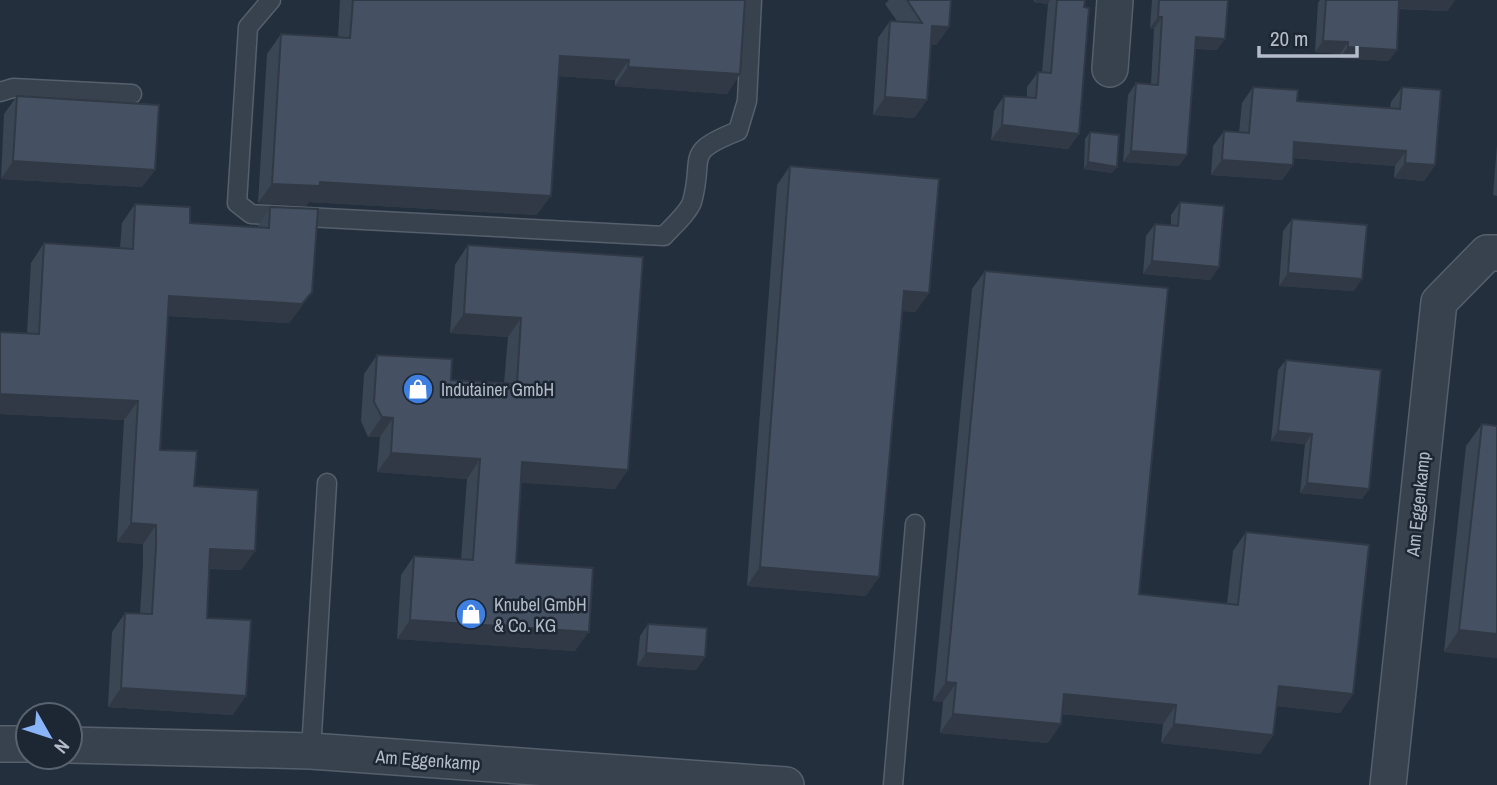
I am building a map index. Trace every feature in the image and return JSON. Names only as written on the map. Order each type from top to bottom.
[{"type":"street","points":[[1110,69],[1115,0]]},
{"type":"street","name":"Am Eggenkamp","points":[[1388,785],[1440,303],[1487,253],[1497,253]]},
{"type":"street","name":"Am Eggenkamp","points":[[84,745],[311,751],[786,785]]},
{"type":"lane","points":[[271,0],[248,27],[237,203],[251,214],[664,236],[692,204],[696,159],[709,143],[738,131],[747,101],[752,0]]},
{"type":"lane","points":[[0,93],[13,88],[132,94]]},
{"type":"lane","points":[[311,751],[327,483]]},
{"type":"lane","points":[[893,785],[915,524]]},
{"type":"building","points":[[353,0],[745,0],[740,74],[628,67],[629,60],[560,56],[551,196],[320,182],[320,186],[272,184],[281,34],[350,38]]},
{"type":"building","points":[[907,0],[951,0],[949,27],[932,26],[927,100],[885,97],[890,21],[922,23]]},
{"type":"building","points":[[1057,0],[1085,0],[1084,7],[1089,8],[1079,134],[1002,125],[1004,96],[1036,98],[1038,72],[1051,73]]},
{"type":"building","points":[[1159,0],[1228,0],[1225,39],[1196,37],[1187,155],[1131,151],[1136,83],[1158,85],[1162,17],[1158,17]]},
{"type":"building","points":[[1326,0],[1399,0],[1397,50],[1348,47],[1348,42],[1323,41]]},
{"type":"building","points":[[1253,87],[1298,90],[1297,101],[1400,109],[1402,87],[1441,90],[1435,165],[1405,163],[1406,151],[1294,142],[1293,165],[1222,160],[1224,131],[1249,133]]},
{"type":"building","points":[[17,96],[159,105],[155,170],[13,161]]},
{"type":"building","points":[[1090,132],[1119,135],[1117,167],[1088,162]]},
{"type":"building","points":[[790,166],[939,179],[929,293],[904,291],[879,577],[760,567]]},
{"type":"building","points":[[1180,202],[1224,206],[1219,267],[1152,261],[1155,224],[1178,226]]},
{"type":"building","points":[[135,204],[190,207],[190,223],[269,228],[270,207],[318,209],[312,292],[302,304],[169,296],[160,450],[197,451],[194,486],[258,490],[255,551],[210,549],[207,618],[251,620],[246,696],[121,688],[125,613],[152,614],[156,525],[131,523],[138,401],[0,394],[0,332],[39,334],[44,243],[133,249]]},
{"type":"building","points":[[1292,219],[1367,225],[1362,279],[1288,273]]},
{"type":"building","points":[[468,245],[643,257],[628,470],[522,462],[516,563],[593,568],[589,632],[410,620],[414,556],[473,560],[480,459],[391,453],[393,418],[382,417],[374,402],[377,355],[452,359],[451,380],[517,384],[521,318],[464,314]]},
{"type":"building","points":[[985,271],[1168,288],[1139,594],[1238,605],[1246,532],[1369,545],[1353,694],[1279,686],[1273,735],[1174,724],[1176,705],[1064,694],[1061,724],[953,714],[956,683],[946,682]]},
{"type":"building","points":[[1286,360],[1381,370],[1369,489],[1307,483],[1312,434],[1278,431]]},
{"type":"building","points":[[1482,424],[1497,426],[1497,634],[1459,630]]},
{"type":"building","points":[[648,624],[707,628],[705,657],[646,653]]},
{"type":"place","name":"Indutainer GmbH","points":[[418,389]]},
{"type":"place","name":"Knubel GmbH & Co. KG","points":[[471,614]]}]
